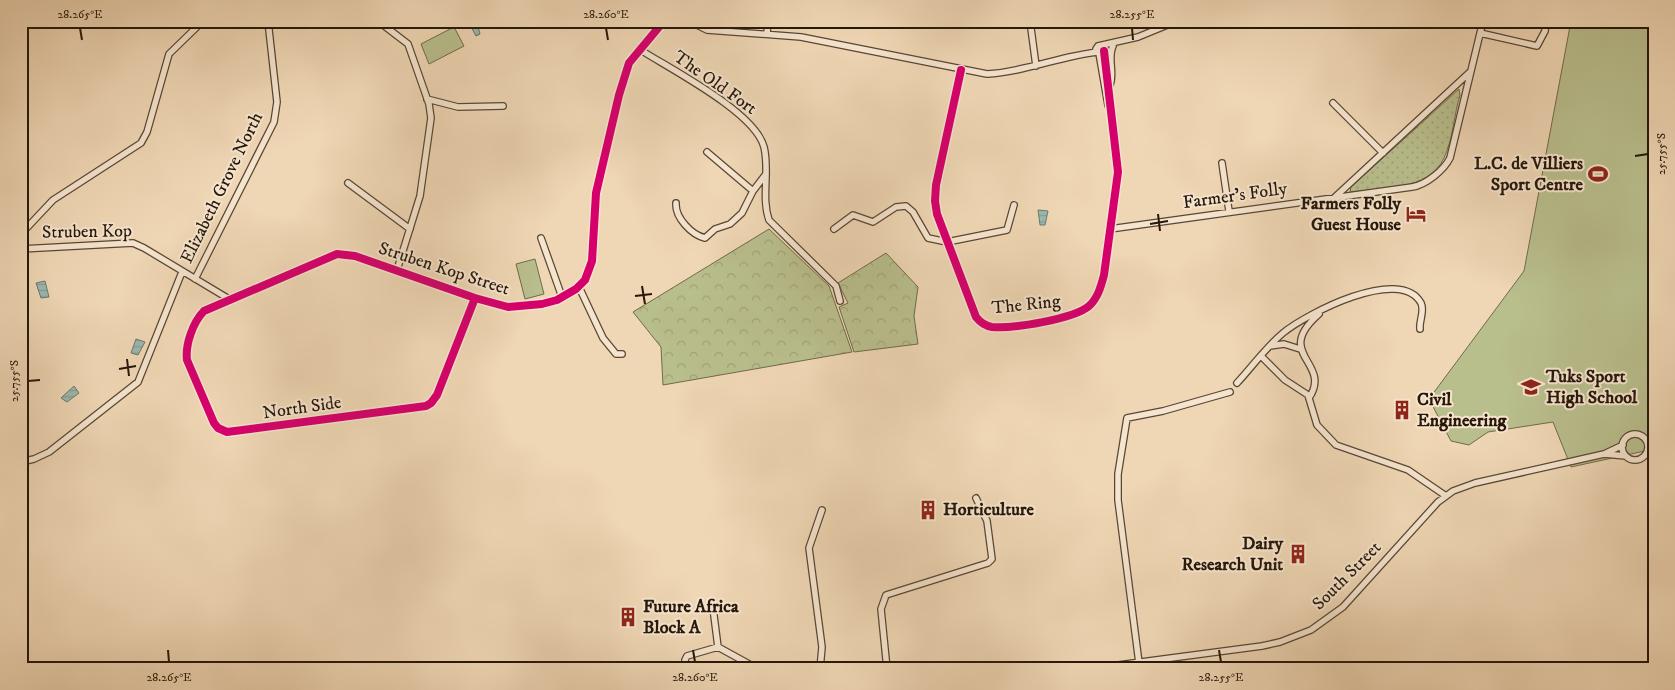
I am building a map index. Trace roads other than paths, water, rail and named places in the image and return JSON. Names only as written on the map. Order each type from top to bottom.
[{"type":"street","points":[[21,234],[53,200],[141,143],[147,132],[169,54],[204,21]]},
{"type":"street","name":"Elizabeth Grove North","points":[[195,279],[274,122],[277,102],[268,21]]},
{"type":"street","points":[[378,21],[408,44],[431,114],[420,196],[397,270]]},
{"type":"street","points":[[622,354],[616,354],[603,338],[579,287],[588,275],[592,261],[596,194],[619,95],[629,63],[664,21]]},
{"type":"street","points":[[689,21],[707,30],[801,37],[961,70],[999,74],[1101,50],[1129,39]]},
{"type":"street","points":[[767,34],[768,21]]},
{"type":"street","points":[[1030,21],[1036,66]]},
{"type":"street","name":"Farmer's Folly","points":[[1110,229],[1229,211],[1416,187],[1425,183],[1445,166],[1454,146],[1483,21]]},
{"type":"street","points":[[1480,33],[1537,46],[1545,30],[1546,21]]},
{"type":"street","points":[[1101,50],[1176,22]]},
{"type":"street","points":[[1107,87],[1112,78],[1110,56],[1113,46]]},
{"type":"street","name":"The Old Fort","points":[[639,49],[747,120],[763,145],[767,207],[771,223],[832,281],[837,288],[840,301]]},
{"type":"street","name":"The Ring","points":[[961,70],[935,193],[937,214],[978,319],[988,326],[1001,326],[1062,318],[1078,313],[1090,305],[1098,294],[1104,275],[1118,172],[1101,50]]},
{"type":"street","points":[[1334,198],[1471,72]]},
{"type":"street","points":[[427,98],[458,107],[503,106]]},
{"type":"street","points":[[1333,103],[1383,153]]},
{"type":"street","points":[[706,152],[753,191]]},
{"type":"street","points":[[1222,163],[1229,211]]},
{"type":"street","points":[[676,203],[679,217],[690,229],[705,238],[715,229],[734,221],[745,208],[753,191],[766,174]]},
{"type":"street","points":[[348,183],[410,229]]},
{"type":"street","points":[[834,229],[853,216],[873,222],[896,208],[906,206],[913,212],[928,238],[947,242],[1006,230],[1014,205]]},
{"type":"street","points":[[542,238],[562,297]]},
{"type":"street","name":"Struben Kop","points":[[21,249],[133,244],[144,248],[229,299]]},
{"type":"street","name":"Struben Kop Street","points":[[229,299],[337,254],[355,256],[500,305],[519,307],[542,304],[562,297],[579,287]]},
{"type":"street","name":"Elizabeth Grove North","points":[[21,462],[34,459],[49,452],[138,382],[182,272]]},
{"type":"street","points":[[1237,383],[1270,346],[1292,327],[1324,310],[1373,290],[1399,289],[1412,294],[1420,302],[1422,310],[1420,329]]},
{"type":"street","name":"North Side","points":[[229,299],[201,314],[186,354],[189,368],[214,423],[218,428],[229,432],[429,405],[437,395],[476,298]]},
{"type":"street","points":[[1309,398],[1316,381],[1312,369],[1300,349],[1303,332],[1324,310]]},
{"type":"street","points":[[1270,346],[1284,344],[1300,349]]},
{"type":"street","points":[[1262,357],[1285,380],[1309,398],[1317,425],[1336,445],[1408,470],[1446,496]]},
{"type":"street","points":[[1139,663],[1118,500],[1118,474],[1127,418],[1163,411],[1230,392]]},
{"type":"street","points":[[1654,440],[1631,435],[1623,445],[1626,456],[1636,460],[1643,458],[1654,447]]},
{"type":"street","points":[[1644,438],[1648,444],[1647,452]]},
{"type":"street","name":"South Street","points":[[1088,669],[1262,646],[1280,642],[1311,630],[1343,607],[1446,496],[1475,483],[1604,454],[1623,445]]},
{"type":"street","name":"South Street","points":[[1604,454],[1626,456]]},
{"type":"street","points":[[887,669],[881,608],[886,595],[966,571],[992,559],[986,521],[976,498]]},
{"type":"street","points":[[820,669],[822,647],[809,548],[822,510]]},
{"type":"street","points":[[712,608],[718,647]]},
{"type":"street","points":[[686,669],[685,660],[688,656],[718,647],[758,669]]},
{"type":"street","points":[[776,669],[800,669]]},
{"type":"water","points":[[472,21],[477,22],[480,34],[476,36],[470,25]]},
{"type":"water","points":[[1038,210],[1048,211],[1045,225],[1040,225]]},
{"type":"water","points":[[45,281],[49,297],[41,298],[36,283]]},
{"type":"water","points":[[136,339],[145,342],[138,355],[131,353]]},
{"type":"water","points":[[74,386],[79,393],[67,402],[61,398]]},
{"type":"place","name":"L.C. de Villiers Sport Centre","points":[[1598,174]]},
{"type":"place","name":"Farmers Folly Guest House","points":[[1416,214]]},
{"type":"place","name":"Tuks Sport High School","points":[[1531,387]]},
{"type":"place","name":"Civil Engineering","points":[[1402,410]]},
{"type":"place","name":"Horticulture","points":[[928,510]]},
{"type":"place","name":"Dairy Research Unit","points":[[1298,554]]},
{"type":"place","name":"Future Africa Block A","points":[[628,617]]}]
